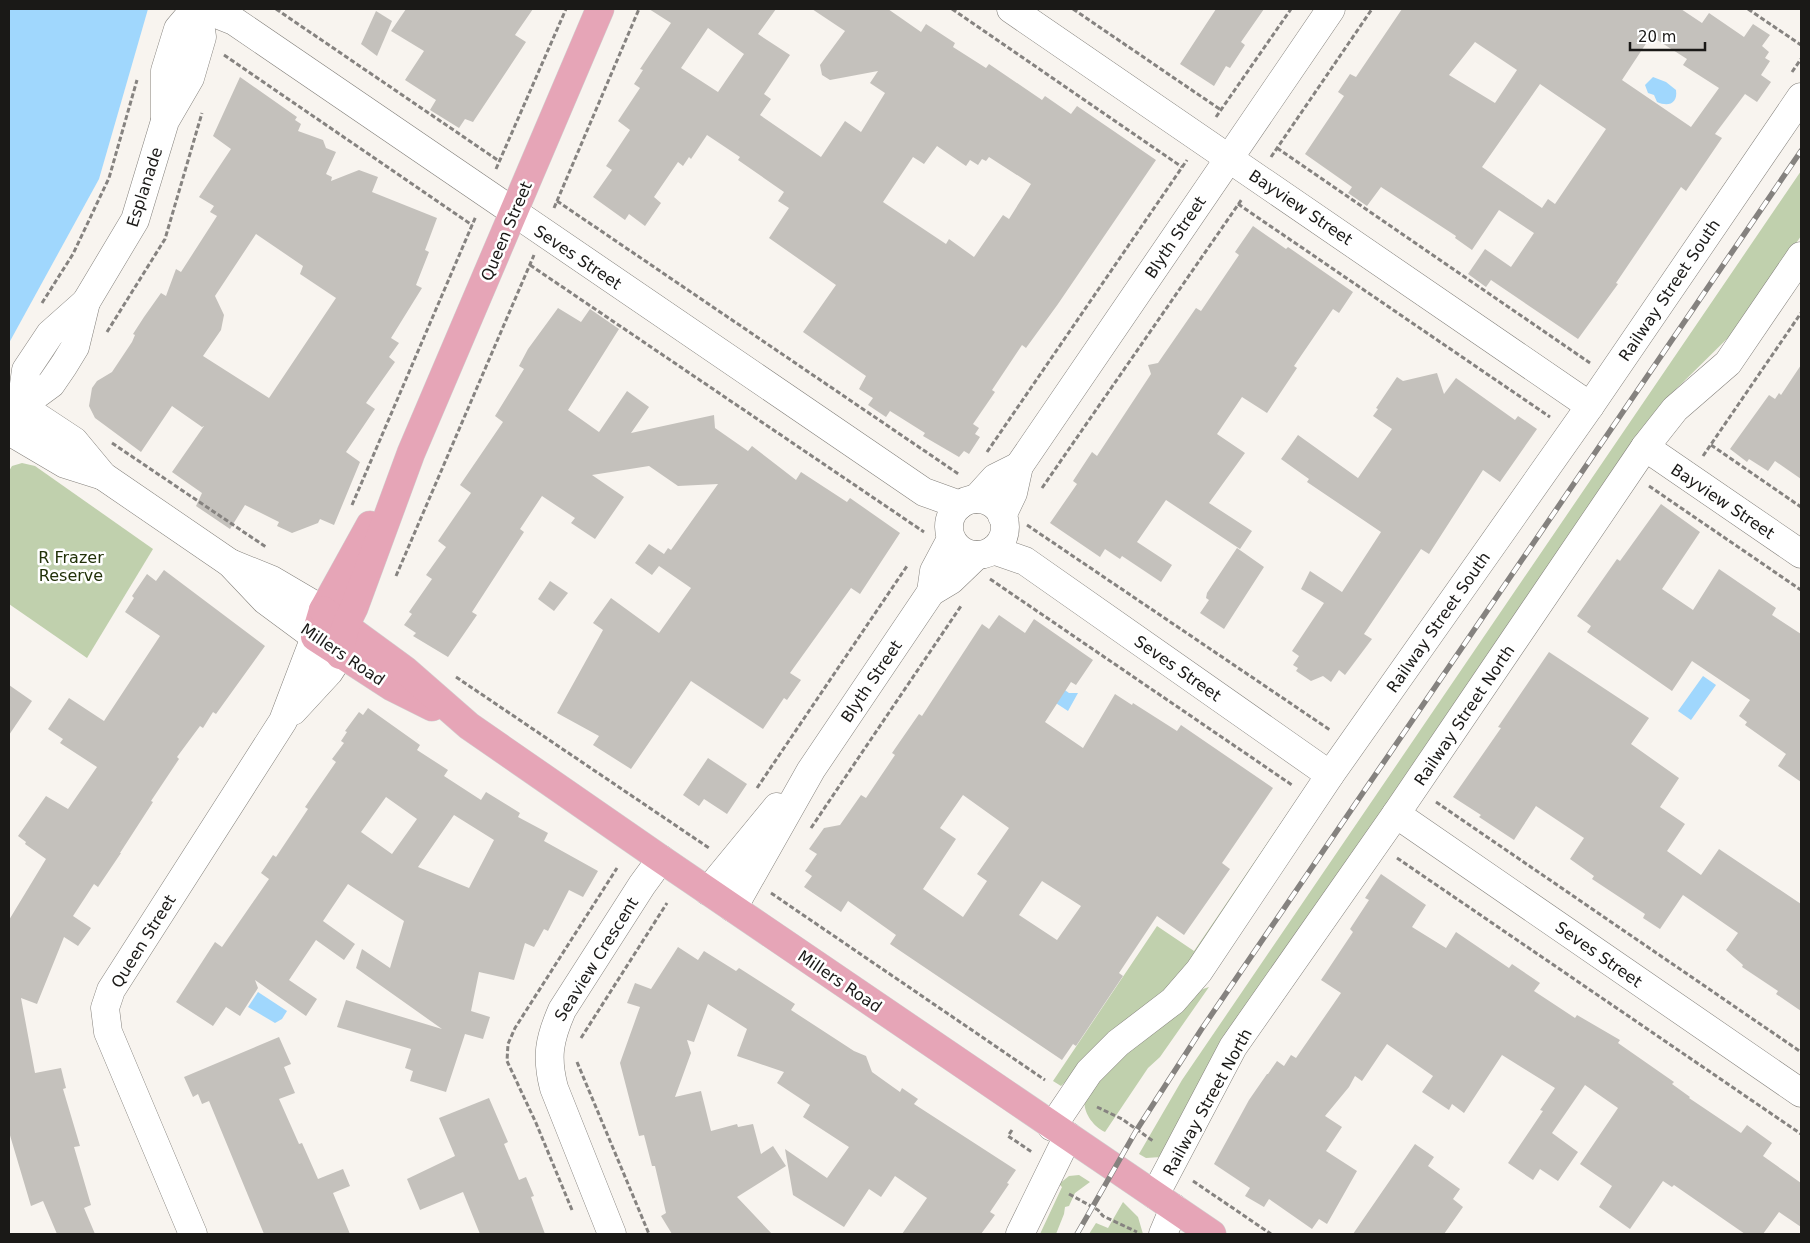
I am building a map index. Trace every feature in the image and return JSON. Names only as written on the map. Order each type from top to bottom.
[{"type":"main road","name":"Queen Street","points":[[315,637],[334,618],[354,608],[410,453],[514,214],[600,9]]},
{"type":"main road","name":"Queen Street","points":[[334,618],[340,638],[340,655]]},
{"type":"main road","name":"Millers Road","points":[[334,618],[405,670],[469,726],[1212,1234]]},
{"type":"main road","name":"Millers Road","points":[[315,637],[392,687],[469,726]]},
{"type":"street","name":"Esplanade","points":[[15,415],[26,370],[50,334],[86,302],[135,220],[165,121],[190,78],[202,37],[196,9]]},
{"type":"street","name":"Seves Street","points":[[204,9],[234,21],[514,214],[924,492],[961,509]]},
{"type":"street","name":"Bayview Street","points":[[1011,9],[1590,406]]},
{"type":"street","name":"Blyth Street","points":[[733,908],[747,842],[811,770],[931,592],[951,580],[998,542],[1013,493],[1018,466],[1331,9]]},
{"type":"street","name":"Railway Street South","points":[[1020,1234],[1075,1091],[1100,1061],[1123,1038],[1185,989],[1212,953],[1330,775],[1590,406],[1801,97]]},
{"type":"street","name":"Railway Street North","points":[[1163,1234],[1165,1201],[1233,1047],[1396,814],[1645,447],[1675,409],[1728,363],[1801,256]]},
{"type":"street","name":"Millers Road","points":[[15,415],[74,441],[104,476],[230,562],[272,580],[334,618]]},
{"type":"street","name":"Millers Road","points":[[9,431],[65,464],[104,476]]},
{"type":"street","name":"Bayview Street","points":[[1645,447],[1801,554]]},
{"type":"street","name":"Blyth Street","points":[[931,592],[934,571],[961,509],[995,478],[1018,466]]},
{"type":"street","points":[[993,505],[998,542],[964,553],[961,509],[993,505]]},
{"type":"street","name":"Seves Street","points":[[998,542],[1330,775]]},
{"type":"street","name":"Millers Road","points":[[230,562],[265,600],[315,637]]},
{"type":"street","name":"Queen Street","points":[[283,721],[315,637]]},
{"type":"street","name":"Queen Street","points":[[193,1234],[108,1032],[105,1008],[111,990],[283,721],[329,672],[340,655]]},
{"type":"street","name":"Seves Street","points":[[1396,814],[1801,1093]]},
{"type":"street","name":"Seaview Crescent","points":[[612,1234],[554,1088],[549,1070],[549,1050],[552,1032],[562,1010],[642,885],[661,859]]},
{"type":"street","name":"Blyth Street","points":[[708,891],[740,870]]},
{"type":"path","points":[[276,9],[500,161]]},
{"type":"path","points":[[350,510],[566,9]]},
{"type":"path","points":[[396,577],[639,9]]},
{"type":"path","points":[[952,9],[1182,167]]},
{"type":"path","points":[[1073,9],[1221,110]]},
{"type":"path","points":[[986,454],[1290,9]]},
{"type":"path","points":[[1040,492],[1372,9]]},
{"type":"path","points":[[1748,9],[1801,45]]},
{"type":"path","points":[[219,52],[472,225]]},
{"type":"path","points":[[42,304],[74,254],[109,178],[140,72]]},
{"type":"path","points":[[1277,148],[1592,365]]},
{"type":"path","points":[[557,201],[961,509]]},
{"type":"path","points":[[1238,204],[1554,420]]},
{"type":"path","points":[[530,265],[924,530],[923,538]]},
{"type":"path","points":[[1689,477],[1801,312]]},
{"type":"path","points":[[1711,445],[1801,507]]},
{"type":"path","points":[[1648,485],[1801,590]]},
{"type":"path","points":[[1300,791],[989,579],[998,542],[1026,524],[1338,736]]},
{"type":"path","points":[[752,795],[911,561]]},
{"type":"path","points":[[807,834],[966,598]]},
{"type":"path","points":[[450,673],[1045,1080]]},
{"type":"path","points":[[1434,800],[1801,1052]]},
{"type":"path","points":[[1395,856],[1801,1134]]},
{"type":"path","points":[[578,1043],[667,902]]},
{"type":"path","points":[[577,1060],[649,1234]]},
{"type":"green space","points":[[1801,171],[1801,236],[1742,324],[1666,399],[1650,419],[1161,1157],[1146,1158],[1139,1154],[1182,1080]]},
{"type":"green space","name":"R Frazer Reserve","points":[[22,463],[35,466],[153,549],[87,658],[9,604],[9,471],[12,466]]},
{"type":"green space","points":[[1308,783],[1198,959],[1061,1086],[1053,1081],[1157,926],[1194,951]]},
{"type":"green space","points":[[1209,987],[1160,1057],[1148,1068],[1105,1132],[1096,1126],[1088,1116],[1085,1105],[1086,1094],[1094,1082],[1138,1040],[1200,990]]},
{"type":"green space","points":[[1079,1175],[1090,1182],[1075,1193],[1069,1206],[1065,1207],[1056,1234],[1040,1234],[1062,1187],[1059,1184],[1069,1176]]},
{"type":"green space","points":[[1123,1202],[1138,1217],[1143,1234],[1089,1234],[1096,1223],[1108,1228]]},
{"type":"water","points":[[9,9],[148,9],[99,179],[9,343]]},
{"type":"water","points":[[1653,77],[1666,82],[1676,90],[1674,101],[1668,104],[1657,102],[1654,95],[1648,93],[1645,85]]},
{"type":"water","points":[[1703,676],[1716,685],[1691,720],[1678,711]]},
{"type":"water","points":[[1049,679],[1069,693],[1078,693],[1068,711],[1039,692]]},
{"type":"water","points":[[258,992],[287,1011],[282,1019],[275,1023],[248,1007]]},
{"type":"building","points":[[406,9],[533,9],[515,35],[526,42],[473,122],[465,119],[459,128],[430,110],[436,100],[405,80],[424,51],[391,31]]},
{"type":"building","points":[[649,9],[776,9],[758,34],[790,55],[764,94],[771,99],[760,115],[821,157],[845,121],[861,132],[885,93],[870,83],[878,71],[830,80],[822,75],[820,65],[845,31],[812,9],[888,9],[921,32],[926,24],[955,43],[953,47],[986,68],[989,64],[1042,100],[1045,96],[1071,114],[1077,106],[1156,160],[1058,304],[1026,348],[1022,345],[992,390],[995,392],[973,424],[979,428],[975,434],[980,437],[969,454],[964,451],[959,457],[923,436],[925,433],[890,411],[886,417],[868,405],[873,398],[859,389],[866,376],[803,332],[836,285],[769,238],[789,208],[778,201],[784,192],[738,160],[740,157],[707,135],[691,159],[689,157],[683,166],[678,162],[654,197],[661,203],[645,226],[629,214],[625,220],[593,197],[612,170],[606,166],[630,130],[618,121],[640,88],[634,84],[643,70],[640,69],[671,23]],"holes":[[[708,28],[744,54],[718,92],[681,68]],[[937,146],[966,166],[970,160],[978,165],[982,159],[986,161],[989,157],[1031,184],[1009,219],[1003,215],[974,257],[949,239],[946,244],[883,202],[913,157],[924,164]]]},
{"type":"building","points":[[1216,9],[1264,9],[1241,42],[1245,45],[1230,68],[1226,66],[1214,86],[1180,64]]},
{"type":"building","points":[[1402,9],[1681,9],[1702,23],[1709,13],[1744,37],[1753,24],[1770,35],[1762,46],[1769,52],[1765,58],[1770,61],[1761,75],[1771,82],[1757,102],[1745,94],[1715,134],[1722,138],[1686,191],[1681,187],[1616,283],[1618,284],[1578,339],[1491,280],[1486,287],[1468,274],[1485,249],[1511,267],[1534,233],[1499,210],[1472,250],[1455,238],[1456,236],[1381,187],[1367,206],[1348,193],[1352,187],[1305,154],[1344,96],[1338,92],[1350,74],[1356,77]],"holes":[[[1651,36],[1687,59],[1683,65],[1719,88],[1691,127],[1622,80]],[[1475,42],[1517,70],[1495,103],[1449,75]],[[1540,84],[1606,129],[1555,204],[1548,199],[1542,208],[1482,167]]]},
{"type":"building","points":[[376,11],[392,21],[377,56],[361,44]]},
{"type":"building","points":[[240,77],[297,117],[295,120],[301,124],[298,131],[323,140],[326,148],[336,152],[326,174],[332,177],[331,181],[359,170],[378,177],[372,192],[437,218],[425,250],[429,252],[416,285],[422,288],[391,338],[399,343],[389,357],[395,362],[366,403],[375,409],[346,452],[360,462],[334,525],[320,519],[318,523],[292,533],[277,526],[279,522],[245,505],[230,529],[196,506],[202,493],[172,472],[204,426],[202,427],[172,406],[141,452],[95,418],[89,406],[92,388],[97,381],[112,372],[132,342],[135,335],[133,334],[161,293],[166,296],[176,269],[181,272],[217,216],[210,212],[214,206],[199,197],[231,149],[213,136]],"holes":[[[256,234],[303,266],[300,274],[336,298],[269,398],[203,356],[221,330],[224,315],[215,296]]]},
{"type":"building","points":[[1253,226],[1286,249],[1288,247],[1353,292],[1339,313],[1333,309],[1294,366],[1297,368],[1267,413],[1242,397],[1217,434],[1245,453],[1209,503],[1252,531],[1240,549],[1166,500],[1137,542],[1172,565],[1161,582],[1122,556],[1120,559],[1105,549],[1100,557],[1050,523],[1077,484],[1073,481],[1092,452],[1097,456],[1151,374],[1148,365],[1158,363],[1196,308],[1201,311],[1239,255],[1235,252]]},
{"type":"building","points":[[558,308],[581,322],[590,309],[619,329],[568,410],[599,432],[627,391],[649,407],[631,433],[714,415],[715,428],[748,451],[752,446],[796,480],[801,472],[847,502],[850,498],[900,533],[860,594],[851,588],[790,673],[801,680],[787,700],[784,698],[763,729],[691,681],[631,769],[593,745],[599,736],[557,713],[603,630],[593,623],[611,598],[659,633],[691,588],[659,566],[652,575],[635,563],[649,544],[664,554],[668,548],[671,550],[718,484],[678,486],[649,466],[592,475],[624,497],[595,539],[571,523],[575,518],[542,496],[520,529],[524,532],[472,612],[477,615],[448,657],[413,636],[416,633],[404,625],[412,614],[409,612],[432,579],[426,575],[446,547],[438,541],[471,493],[460,485],[503,422],[495,416],[524,369],[519,366],[528,349]]},
{"type":"building","points":[[1801,365],[1801,479],[1775,461],[1768,471],[1749,459],[1747,462],[1730,449],[1769,395],[1775,399],[1779,393],[1781,395]]},
{"type":"building","points":[[1437,373],[1444,394],[1456,378],[1515,420],[1518,416],[1537,429],[1500,482],[1483,470],[1429,554],[1421,549],[1364,634],[1372,639],[1345,675],[1339,670],[1331,682],[1323,676],[1311,681],[1296,671],[1298,668],[1293,665],[1299,656],[1292,651],[1324,603],[1301,589],[1310,571],[1342,592],[1381,532],[1307,482],[1309,479],[1281,459],[1298,435],[1358,478],[1392,429],[1373,416],[1378,409],[1376,408],[1397,377],[1403,381]]},
{"type":"building","points":[[1661,504],[1700,532],[1662,589],[1693,610],[1719,569],[1776,608],[1772,615],[1801,634],[1801,782],[1778,766],[1786,754],[1745,725],[1747,722],[1739,716],[1750,700],[1692,661],[1672,691],[1587,632],[1591,626],[1577,616],[1617,559],[1620,561]]},
{"type":"building","points":[[1237,548],[1264,567],[1224,629],[1200,613],[1209,600],[1206,598],[1207,593]]},
{"type":"building","points":[[164,570],[265,646],[216,714],[213,712],[203,728],[200,726],[177,757],[179,759],[151,801],[153,802],[121,853],[98,887],[94,884],[73,916],[91,928],[78,946],[64,937],[37,1004],[21,998],[35,1073],[61,1068],[66,1088],[63,1089],[80,1146],[74,1147],[91,1205],[84,1208],[95,1234],[57,1234],[43,1201],[31,1206],[9,1132],[9,920],[46,859],[25,844],[26,842],[18,836],[46,796],[68,809],[97,767],[60,743],[63,739],[48,729],[69,698],[104,721],[160,636],[125,612],[134,598],[132,596],[147,574],[156,581]]},
{"type":"building","points":[[550,581],[568,593],[554,611],[538,599]]},
{"type":"building","points":[[999,615],[1025,633],[1034,619],[1093,660],[1076,685],[1071,682],[1045,722],[1083,748],[1115,694],[1177,731],[1181,725],[1273,788],[1222,863],[1230,869],[1184,935],[1157,916],[1119,973],[1123,976],[1076,1046],[1073,1044],[1062,1060],[890,944],[896,935],[848,901],[841,912],[804,887],[812,876],[805,871],[817,854],[809,849],[824,828],[840,825],[861,795],[866,798],[895,755],[892,753],[919,714],[922,716],[982,624],[989,629]],"holes":[[[963,795],[1009,828],[977,874],[987,881],[963,917],[923,889],[956,839],[940,828]],[[1042,881],[1081,906],[1057,940],[1019,915]]]},
{"type":"building","points":[[1549,652],[1649,718],[1631,744],[1679,778],[1660,807],[1685,824],[1667,851],[1701,875],[1719,849],[1801,904],[1801,1011],[1776,994],[1778,991],[1742,967],[1743,965],[1726,950],[1738,933],[1683,895],[1660,929],[1643,918],[1645,914],[1592,879],[1594,876],[1570,859],[1584,838],[1536,806],[1514,840],[1453,797],[1501,728],[1498,727]]},
{"type":"building","points":[[9,685],[32,701],[9,735]]},
{"type":"building","points":[[368,708],[420,745],[417,750],[448,770],[444,776],[481,800],[486,792],[520,813],[518,817],[548,833],[544,841],[598,871],[583,897],[569,890],[548,931],[544,929],[534,947],[525,943],[514,980],[479,972],[471,1011],[490,1017],[483,1039],[465,1034],[446,1092],[410,1081],[413,1071],[405,1068],[411,1049],[337,1027],[346,1000],[442,1029],[356,968],[362,949],[390,968],[404,921],[348,884],[323,921],[355,944],[344,960],[316,940],[289,980],[317,999],[306,1016],[255,980],[258,988],[240,1016],[226,1007],[213,1026],[176,1002],[215,942],[222,947],[269,879],[261,873],[273,855],[276,857],[308,809],[305,807],[336,762],[332,759],[344,743],[341,741],[347,732],[345,731],[359,712],[363,715]],"holes":[[[386,797],[417,819],[392,854],[361,832]],[[454,815],[494,840],[469,888],[418,867]]]},
{"type":"building","points":[[708,758],[747,784],[727,814],[704,799],[699,806],[683,795]]},
{"type":"building","points":[[1381,874],[1426,905],[1412,927],[1446,948],[1456,932],[1509,968],[1512,964],[1540,983],[1534,991],[1575,1018],[1577,1015],[1620,1040],[1618,1043],[1674,1082],[1672,1084],[1689,1098],[1741,1133],[1747,1125],[1772,1143],[1763,1156],[1801,1183],[1801,1227],[1779,1212],[1763,1234],[1745,1234],[1674,1185],[1672,1187],[1663,1181],[1630,1229],[1599,1207],[1612,1186],[1580,1164],[1618,1108],[1585,1085],[1552,1133],[1578,1152],[1558,1181],[1540,1169],[1533,1180],[1508,1163],[1543,1111],[1540,1110],[1555,1088],[1502,1055],[1464,1113],[1452,1104],[1449,1110],[1422,1092],[1433,1076],[1387,1044],[1362,1081],[1355,1076],[1349,1087],[1325,1116],[1342,1127],[1326,1151],[1357,1171],[1327,1224],[1319,1219],[1312,1229],[1269,1199],[1264,1207],[1245,1196],[1250,1188],[1214,1164],[1249,1100],[1267,1074],[1277,1061],[1284,1066],[1291,1055],[1296,1058],[1341,993],[1321,980],[1353,932],[1350,929],[1369,900],[1365,898]]},
{"type":"building","points":[[678,947],[698,960],[704,951],[736,971],[739,968],[795,1004],[791,1010],[854,1051],[866,1056],[872,1072],[900,1092],[902,1088],[918,1099],[914,1104],[1016,1170],[990,1212],[995,1215],[981,1234],[902,1234],[927,1198],[895,1176],[881,1197],[869,1189],[844,1227],[793,1195],[785,1149],[827,1178],[849,1147],[803,1117],[810,1105],[777,1083],[784,1072],[737,1056],[747,1029],[708,1004],[694,1042],[687,1040],[691,1053],[675,1097],[701,1091],[711,1131],[737,1124],[738,1127],[753,1124],[761,1154],[773,1146],[786,1166],[737,1197],[772,1234],[672,1234],[661,1216],[666,1213],[655,1166],[652,1166],[644,1135],[639,1136],[620,1063],[640,1007],[627,1003],[635,983],[651,989]]},
{"type":"building","points":[[279,1037],[291,1064],[284,1067],[295,1093],[279,1099],[299,1144],[302,1143],[318,1179],[343,1169],[350,1186],[333,1193],[350,1234],[264,1234],[209,1101],[202,1104],[198,1094],[193,1097],[184,1077]]},
{"type":"building","points":[[489,1098],[508,1142],[504,1144],[519,1180],[526,1177],[534,1196],[531,1197],[545,1234],[480,1234],[463,1192],[420,1210],[407,1179],[455,1156],[439,1118]]},
{"type":"building","points":[[1415,1144],[1434,1157],[1428,1166],[1460,1189],[1453,1199],[1463,1207],[1444,1234],[1353,1234]]},
{"type":"railway","points":[[1077,1234],[1136,1131],[1201,1030],[1801,151]]}]
